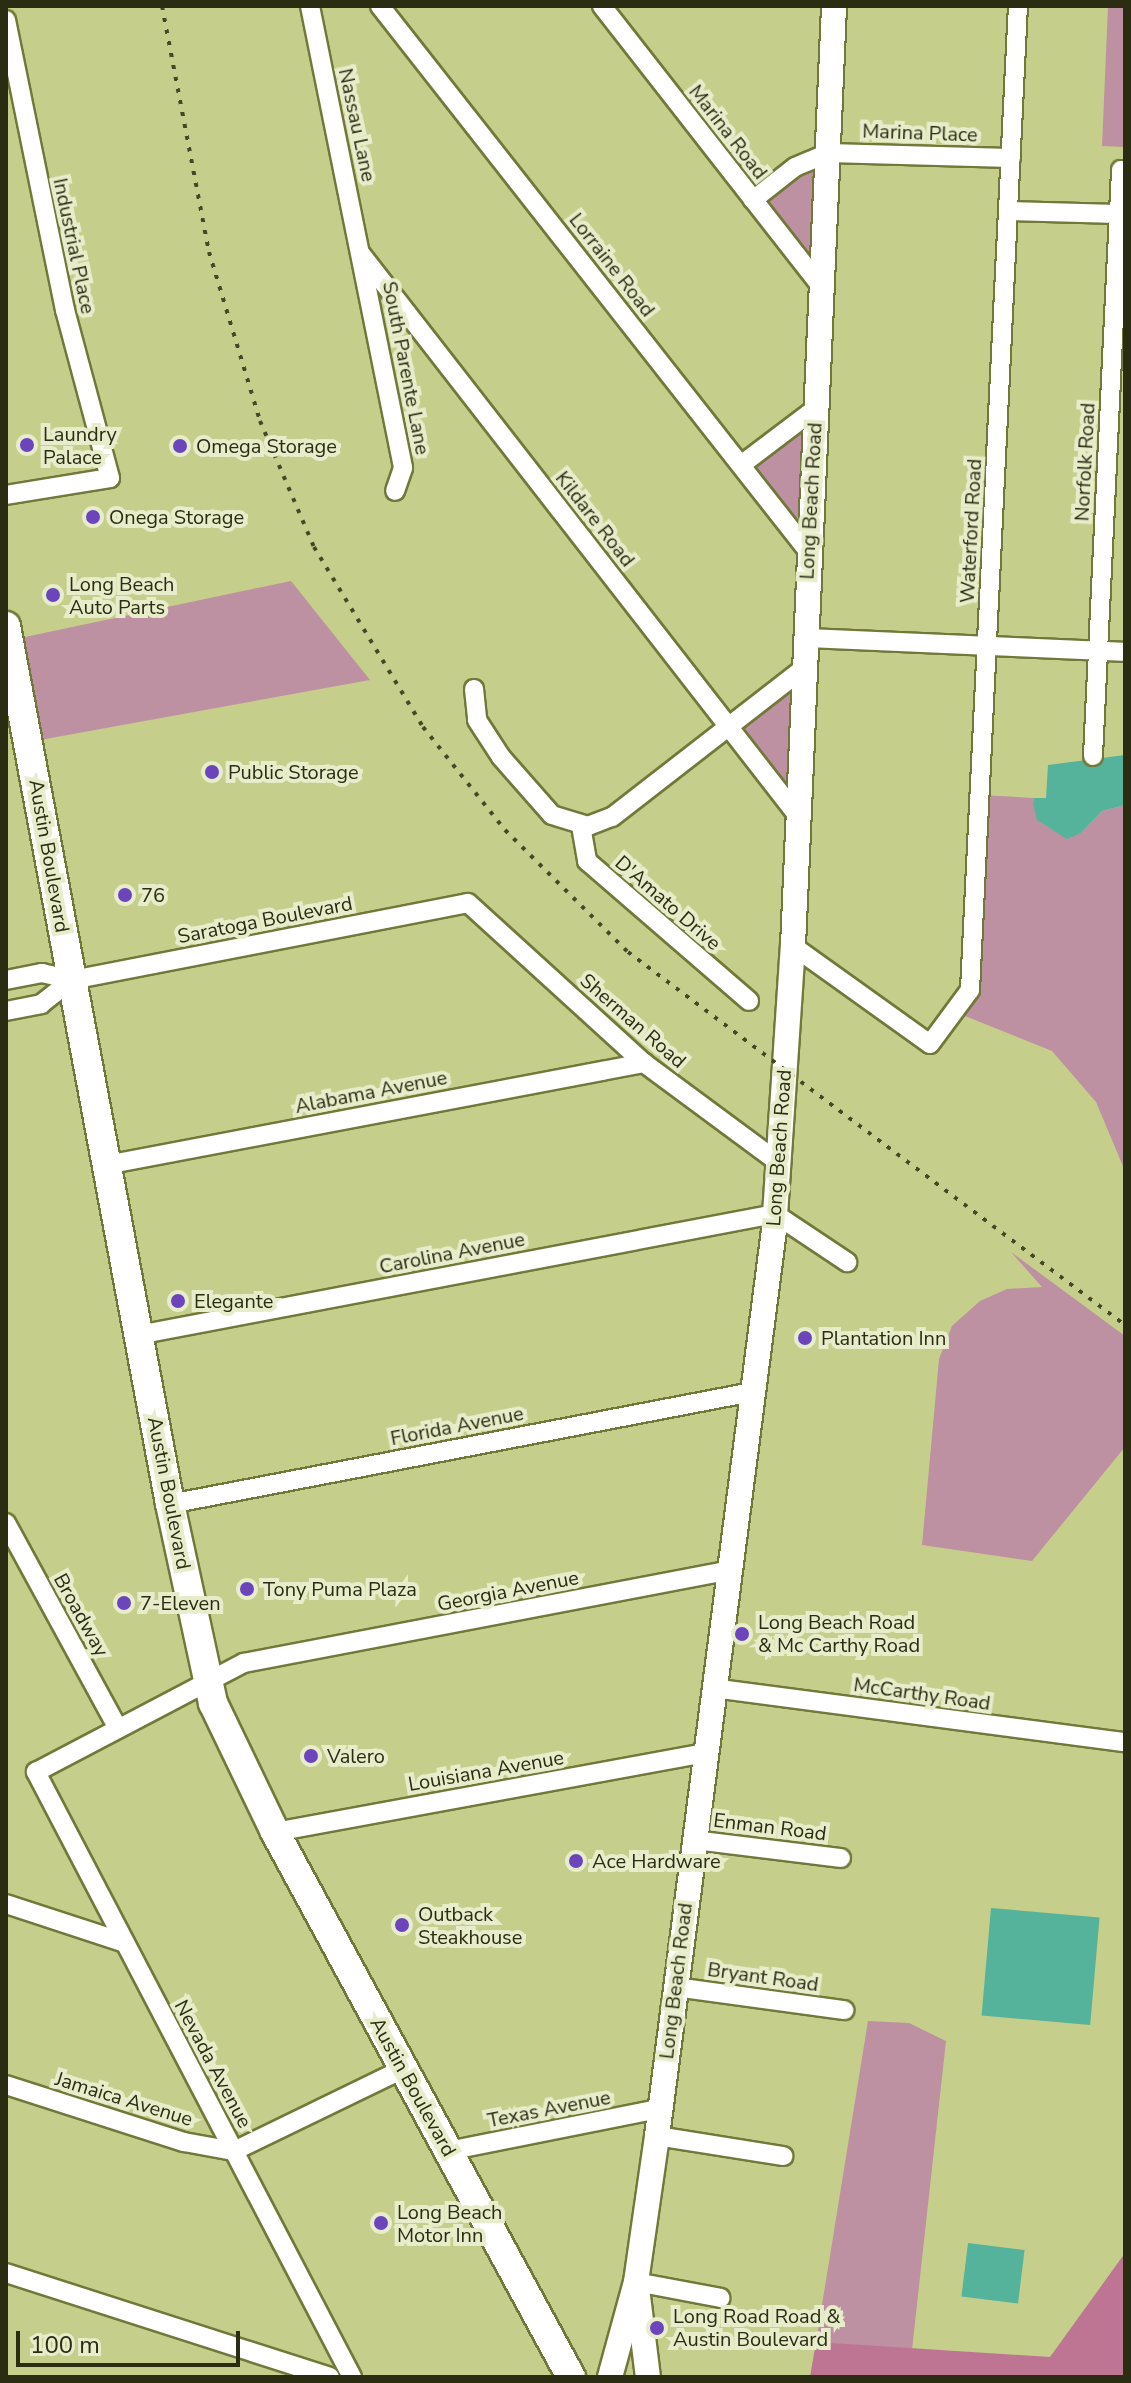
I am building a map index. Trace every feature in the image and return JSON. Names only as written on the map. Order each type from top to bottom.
[{"type":"main road","name":"Long Beach Road","points":[[610,2377],[636,2282],[657,2136],[775,1214],[793,946],[795,812],[828,153],[829,12]]},
{"type":"main road","name":"Austin Boulevard","points":[[6,626],[170,1504],[207,1682],[275,1832],[571,2377]]},
{"type":"main road","name":"Long Beach Road","points":[[636,2282],[648,2377]]},
{"type":"street","name":"Nassau Lane","points":[[310,6],[361,254]]},
{"type":"street","name":"Lorraine Road","points":[[380,6],[808,551]]},
{"type":"street","name":"Marina Road","points":[[602,6],[820,285]]},
{"type":"street","name":"Waterford Road","points":[[793,946],[930,1044],[970,990],[1018,6]]},
{"type":"street","name":"Industrial Place","points":[[6,20],[71,338],[110,478],[6,495]]},
{"type":"street","points":[[753,200],[795,167],[828,153]]},
{"type":"street","name":"Marina Place","points":[[828,153],[1011,158]]},
{"type":"street","name":"Norfolk Road","points":[[1093,756],[1098,651],[1117,436],[1121,170]]},
{"type":"street","points":[[1008,211],[1118,214]]},
{"type":"street","name":"South Parente Lane","points":[[361,254],[403,468],[395,491]]},
{"type":"street","name":"Kildare Road","points":[[361,254],[795,812]]},
{"type":"street","points":[[741,465],[815,409]]},
{"type":"street","points":[[805,638],[1125,652]]},
{"type":"street","points":[[474,689],[477,720],[501,757],[552,815],[581,826],[612,817],[803,669]]},
{"type":"street","name":"D'Amato Drive","points":[[581,826],[587,861],[749,1001]]},
{"type":"street","name":"Saratoga Boulevard","points":[[6,980],[42,973],[72,980],[468,903]]},
{"type":"street","name":"Sherman Road","points":[[468,903],[644,1063],[778,1162]]},
{"type":"street","name":"Saratoga Boulevard","points":[[6,1011],[41,1004],[72,980]]},
{"type":"street","name":"Alabama Avenue","points":[[106,1165],[644,1063]]},
{"type":"street","points":[[775,1214],[847,1262]]},
{"type":"street","name":"Carolina Avenue","points":[[138,1335],[775,1214]]},
{"type":"street","name":"Florida Avenue","points":[[170,1504],[752,1392]]},
{"type":"street","name":"Broadway","points":[[6,1523],[118,1728]]},
{"type":"street","name":"Georgia Avenue","points":[[36,1772],[244,1663],[728,1571]]},
{"type":"street","name":"McCarthy Road","points":[[713,1688],[1125,1742]]},
{"type":"street","name":"Louisiana Avenue","points":[[275,1832],[704,1753]]},
{"type":"street","name":"Nevada Avenue","points":[[36,1772],[352,2377]]},
{"type":"street","name":"Enman Road","points":[[694,1840],[841,1858]]},
{"type":"street","points":[[6,1904],[125,1943]]},
{"type":"street","name":"Bryant Road","points":[[675,1987],[844,2010]]},
{"type":"street","points":[[234,2151],[403,2069]]},
{"type":"street","name":"Jamaica Avenue","points":[[6,2085],[184,2142],[234,2151]]},
{"type":"street","name":"Texas Avenue","points":[[448,2151],[659,2109]]},
{"type":"street","points":[[657,2136],[783,2156]]},
{"type":"street","points":[[6,2273],[330,2377]]},
{"type":"street","points":[[636,2282],[721,2298]]},
{"type":"shaded area","points":[[1108,6],[1125,6],[1125,147],[1102,146]]},
{"type":"shaded area","points":[[822,161],[815,270],[760,202]]},
{"type":"shaded area","points":[[809,419],[805,540],[748,465]]},
{"type":"shaded area","points":[[291,581],[370,680],[18,744],[6,641]]},
{"type":"shaded area","points":[[800,678],[793,802],[734,727]]},
{"type":"shaded area","points":[[981,795],[1034,798],[1033,803],[1081,833],[1102,811],[1125,805],[1125,1171],[1096,1102],[1052,1051],[955,1012],[971,990]]},
{"type":"shaded area","points":[[1011,1252],[1125,1336],[1125,1447],[1032,1561],[922,1545],[939,1359],[952,1326],[980,1301],[1007,1289],[1042,1287]]},
{"type":"shaded area","points":[[868,2021],[909,2023],[946,2041],[912,2350],[816,2342]]},
{"type":"shaded area","points":[[1125,2253],[1125,2377],[810,2377],[816,2342],[1050,2357]]},
{"type":"water","points":[[1125,755],[1125,805],[1102,811],[1081,833],[1067,839],[1037,820],[1034,798],[1046,798],[1048,765]]},
{"type":"water","points":[[991,1908],[1100,1917],[1090,2025],[982,2016]]},
{"type":"water","points":[[968,2243],[1025,2250],[1018,2304],[961,2297]]},
{"type":"railway","points":[[162,6],[209,252],[260,421],[314,547],[423,727],[505,830],[628,952],[1125,1325]]},
{"type":"place","name":"Laundry Palace","points":[[27,445]]},
{"type":"place","name":"Omega Storage","points":[[180,446]]},
{"type":"place","name":"Onega Storage","points":[[93,517]]},
{"type":"place","name":"Long Beach Auto Parts","points":[[53,595]]},
{"type":"place","name":"Public Storage","points":[[212,772]]},
{"type":"place","name":"76","points":[[125,895]]},
{"type":"place","name":"Elegante","points":[[178,1301]]},
{"type":"place","name":"Plantation Inn","points":[[805,1338]]},
{"type":"place","name":"Tony Puma Plaza","points":[[247,1589]]},
{"type":"place","name":"7-Eleven","points":[[124,1603]]},
{"type":"place","name":"Long Beach Road & Mc Carthy Road","points":[[742,1634]]},
{"type":"place","name":"Valero","points":[[311,1756]]},
{"type":"place","name":"Ace Hardware","points":[[576,1861]]},
{"type":"place","name":"Outback Steakhouse","points":[[402,1925]]},
{"type":"place","name":"Long Beach Motor Inn","points":[[381,2223]]},
{"type":"place","name":"Long Road Road & Austin Boulevard","points":[[657,2328]]}]
